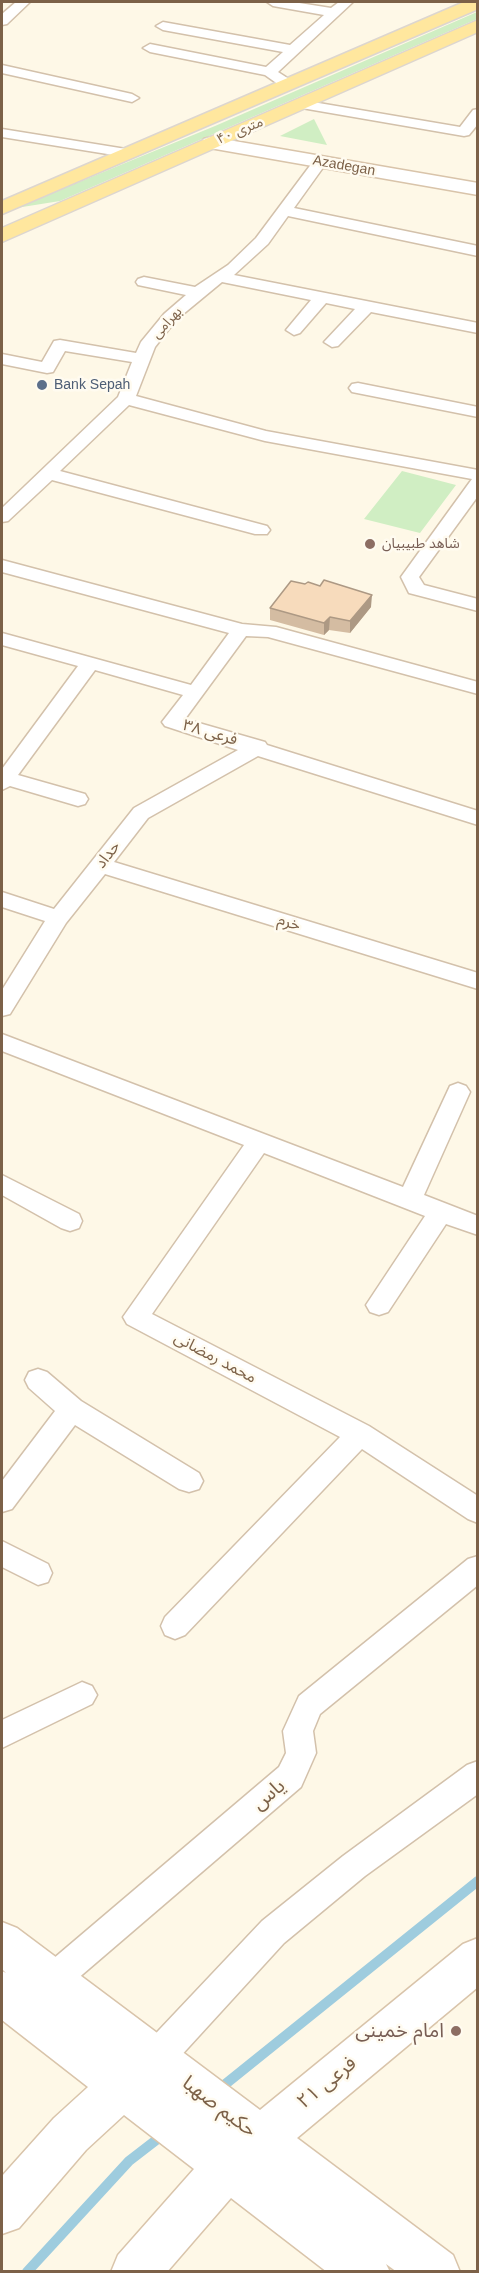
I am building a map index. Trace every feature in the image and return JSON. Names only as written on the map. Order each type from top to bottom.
[{"type":"main road","name":"۴۰ متری","points":[[2,208],[477,2]]},
{"type":"main road","name":"۴۰ متری","points":[[2,236],[477,25]]},
{"type":"main road","points":[[2,219],[72,204]]},
{"type":"street","points":[[3,18],[23,2]]},
{"type":"street","points":[[273,2],[334,13]]},
{"type":"street","points":[[269,72],[346,2]]},
{"type":"street","points":[[163,26],[293,50]]},
{"type":"street","points":[[150,48],[269,72],[287,84]]},
{"type":"street","points":[[2,69],[132,98]]},
{"type":"street","points":[[301,104],[464,132],[477,114]]},
{"type":"street","points":[[2,133],[126,153]]},
{"type":"street","name":"Azadegan","points":[[211,143],[477,189]]},
{"type":"street","name":"بهرامی","points":[[2,517],[8,503],[47,473],[126,399],[147,346],[170,317],[198,292],[234,268],[262,241],[320,162]]},
{"type":"street","points":[[284,211],[477,251]]},
{"type":"street","points":[[219,277],[477,328]]},
{"type":"street","points":[[144,282],[198,292]]},
{"type":"street","points":[[294,330],[322,297]]},
{"type":"street","points":[[332,342],[367,306]]},
{"type":"street","points":[[2,359],[46,368],[60,345],[142,359]]},
{"type":"street","points":[[358,388],[477,411]]},
{"type":"street","points":[[126,399],[265,436],[477,475]]},
{"type":"street","points":[[47,473],[261,530]]},
{"type":"street","points":[[477,483],[410,577],[416,589],[477,605]]},
{"type":"street","points":[[2,566],[241,630],[269,631],[477,688]]},
{"type":"street","points":[[2,639],[196,692],[241,630]]},
{"type":"street","points":[[78,799],[3,780],[90,663]]},
{"type":"street","name":"فرعی ۳۸","points":[[196,692],[172,722],[258,747],[477,818]]},
{"type":"street","name":"حداد","points":[[2,1008],[10,978],[141,813],[258,747]]},
{"type":"street","name":"خرم","points":[[100,864],[477,981]]},
{"type":"street","points":[[2,899],[58,918]]},
{"type":"street","points":[[2,1042],[477,1226]]},
{"type":"street","points":[[410,1200],[458,1092]]},
{"type":"street","name":"محمد رمضانی","points":[[260,1141],[136,1317],[360,1434],[477,1511]]},
{"type":"street","points":[[2,1184],[70,1221]]},
{"type":"street","points":[[379,1305],[441,1212]]},
{"type":"street","points":[[38,1380],[72,1409],[189,1481]]},
{"type":"street","points":[[2,1501],[72,1409]]},
{"type":"street","points":[[175,1626],[360,1434]]},
{"type":"street","points":[[2,1552],[38,1573]]},
{"type":"street","name":"یاس","points":[[51,1981],[290,1777],[301,1753],[298,1731],[309,1705],[477,1568]]},
{"type":"street","points":[[2,1735],[82,1695]]},
{"type":"street","points":[[2,2211],[70,2134],[154,2083],[273,1932],[354,1866],[449,1798],[477,1775]]},
{"type":"street","name":"حکیم صهبا","points":[[2,1943],[51,1981],[154,2083]]},
{"type":"street","name":"فرعی ۲۱","points":[[135,2271],[228,2140],[477,1959]]},
{"type":"street","name":"حکیم صهبا","points":[[2,1993],[154,2083],[228,2140],[436,2271]]},
{"type":"street","name":"حکیم صهبا","points":[[228,2140],[366,2271]]},
{"type":"green space","points":[[477,12],[477,19],[60,201],[16,208],[215,126]]},
{"type":"green space","points":[[314,119],[327,145],[280,136]]},
{"type":"green space","points":[[402,471],[456,485],[420,533],[364,519]]},
{"type":"building","points":[[324,580],[372,595],[350,621],[330,617],[324,623],[270,608],[291,581],[305,584],[308,582],[320,586]]},
{"type":"waterway","points":[[218,2090],[478,1881]]},
{"type":"waterway","points":[[27,2272],[129,2161],[164,2134]]},
{"type":"place","name":"Bank Sepah","points":[[42,385]]},
{"type":"place","name":"شاهد طبیبیان","points":[[370,544]]},
{"type":"place","name":"امام خمینی","points":[[456,2031]]}]
